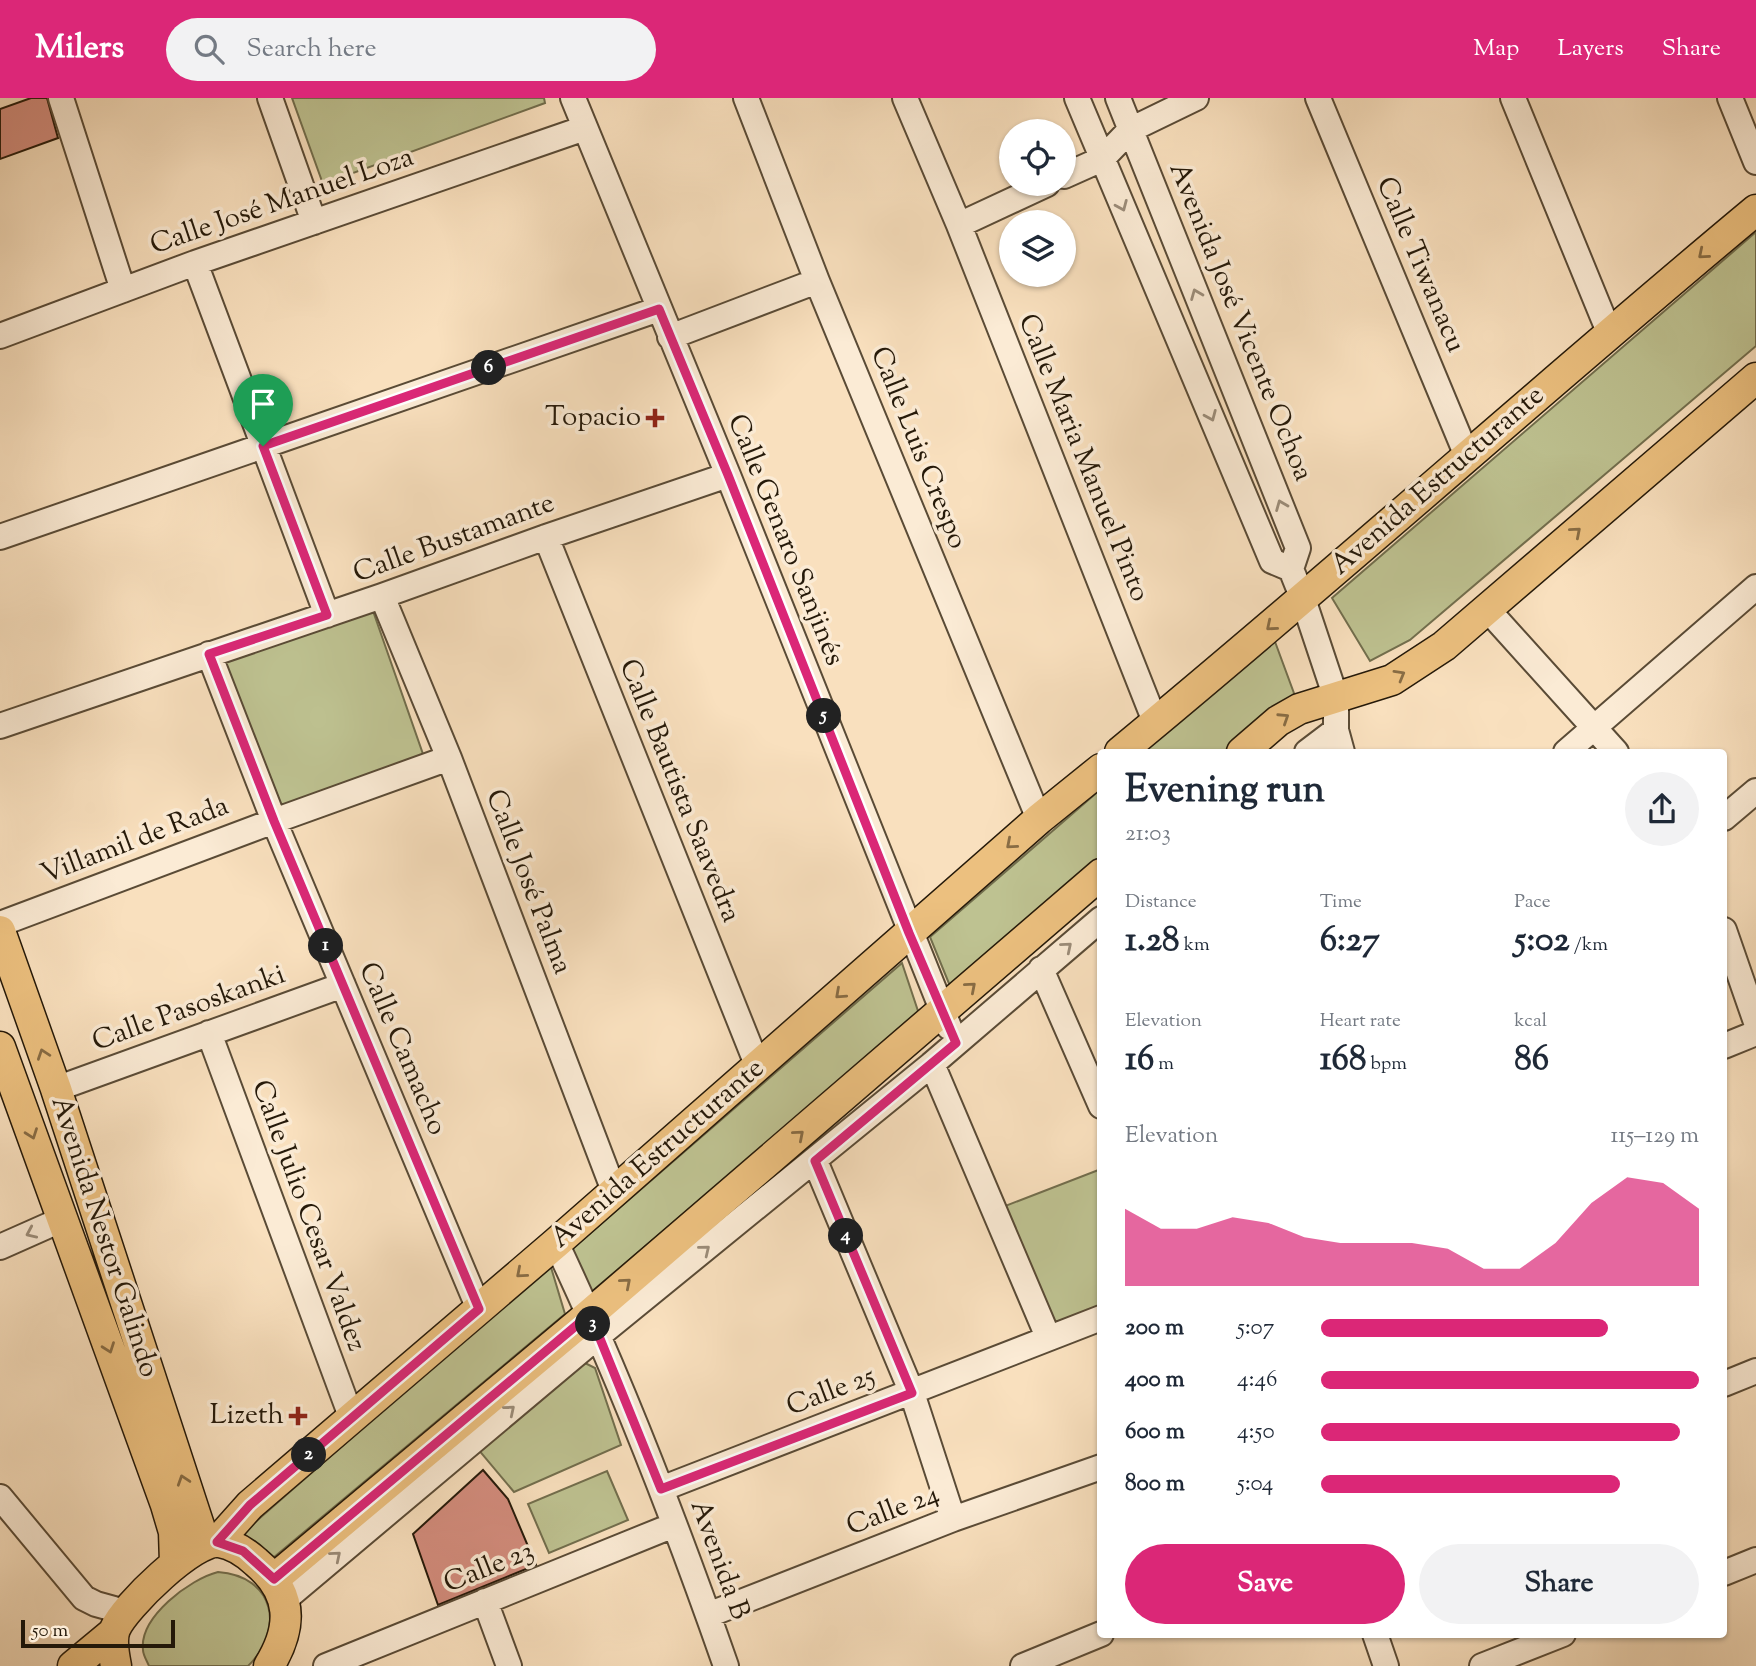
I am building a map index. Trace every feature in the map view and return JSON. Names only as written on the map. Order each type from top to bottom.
[{"type":"main road","name":"Avenida Estructurante","points":[[1125,749],[1609,332],[1756,210]]},
{"type":"main road","points":[[1245,749],[1278,721],[1299,709],[1392,680],[1444,646],[1756,377]]},
{"type":"main road","name":"Avenida Estructurante","points":[[119,1622],[175,1563],[211,1543],[250,1505],[1097,772]]},
{"type":"main road","points":[[279,1590],[594,1325],[942,1012],[1097,877]]},
{"type":"main road","name":"Avenida Nestor Galindo","points":[[0,931],[211,1543]]},
{"type":"main road","name":"Avenida Nestor Galindo","points":[[0,1047],[166,1505],[174,1532],[175,1563]]},
{"type":"main road","points":[[211,1543],[243,1551],[279,1590],[286,1624],[281,1647],[270,1666]]},
{"type":"main road","points":[[72,1666],[119,1622]]},
{"type":"main road","points":[[116,1666],[119,1622]]},
{"type":"street","points":[[61,98],[123,290]]},
{"type":"street","points":[[270,98],[314,222]]},
{"type":"street","name":"Calle Genaro Sanjinés","points":[[573,98],[728,475],[909,933],[956,1043]]},
{"type":"street","name":"Calle Luis Crespo","points":[[746,98],[817,281],[1039,820]]},
{"type":"street","name":"Calle Maria Manuel Pinto","points":[[905,98],[959,225],[1156,724]]},
{"type":"street","points":[[1077,98],[1272,561],[1291,569],[1303,598],[1336,698],[1339,741],[1316,749]]},
{"type":"street","name":"Avenida José Vicente Ochoa","points":[[1118,98],[1298,548],[1291,569]]},
{"type":"street","points":[[1076,171],[1102,159],[1130,130],[1196,98]]},
{"type":"street","name":"Calle Tiwanacu","points":[[1318,98],[1467,456]]},
{"type":"street","points":[[1513,98],[1609,332]]},
{"type":"street","points":[[1730,98],[1756,162]]},
{"type":"street","name":"Calle José Manuel Loza","points":[[0,336],[195,262],[585,128]]},
{"type":"street","points":[[959,225],[1021,196]]},
{"type":"street","points":[[195,262],[327,615]]},
{"type":"street","points":[[670,337],[817,281]]},
{"type":"street","points":[[0,537],[659,309]]},
{"type":"street","name":"Calle Bustamante","points":[[0,726],[728,475]]},
{"type":"street","name":"Calle Bautista Saavedra","points":[[546,537],[758,1067]]},
{"type":"street","points":[[1569,749],[1756,587]]},
{"type":"street","name":"Calle José Palma","points":[[382,596],[449,758],[614,1191]]},
{"type":"street","points":[[1487,609],[1613,749]]},
{"type":"street","name":"Calle Camacho","points":[[209,654],[274,821],[479,1309]]},
{"type":"street","name":"Villamil de Rada","points":[[0,924],[449,758]]},
{"type":"street","points":[[1727,815],[1756,790]]},
{"type":"street","points":[[594,1325],[815,1161],[1097,922]]},
{"type":"street","points":[[1727,939],[1756,1022]]},
{"type":"street","points":[[1041,969],[1097,1097]]},
{"type":"street","name":"Calle Pasoskanki","points":[[56,1089],[343,985]]},
{"type":"street","name":"Calle Julio Cesar Valdez","points":[[209,1033],[352,1419]]},
{"type":"street","points":[[1727,1045],[1756,1033]]},
{"type":"street","points":[[932,1064],[1048,1337]]},
{"type":"street","points":[[815,1161],[912,1393],[953,1519]]},
{"type":"street","points":[[0,1247],[63,1219]]},
{"type":"street","name":"Avenida B","points":[[556,1243],[594,1325],[661,1489],[708,1615],[720,1664]]},
{"type":"street","name":"Calle 25","points":[[661,1489],[1097,1319]]},
{"type":"street","points":[[1727,1383],[1755,1374]]},
{"type":"street","name":"Calle 24","points":[[708,1615],[953,1519],[1097,1468]]},
{"type":"street","points":[[0,1497],[84,1598],[119,1622]]},
{"type":"street","name":"Calle 23","points":[[326,1666],[674,1525]]},
{"type":"street","points":[[1727,1572],[1756,1560]]},
{"type":"street","points":[[485,1601],[509,1666]]},
{"type":"street","points":[[1023,1666],[1097,1636]]},
{"type":"street","points":[[1377,1638],[1386,1666]]},
{"type":"street","points":[[1482,1666],[1553,1638]]},
{"type":"green space","points":[[292,98],[544,98],[545,103],[323,184]]},
{"type":"green space","points":[[1756,232],[1756,346],[1410,640],[1370,661],[1332,598]]},
{"type":"green space","points":[[373,611],[424,757],[282,807],[224,660]]},
{"type":"green space","points":[[1274,639],[1295,696],[1231,749],[1146,749]]},
{"type":"green space","points":[[1097,792],[1097,862],[950,986],[930,937]]},
{"type":"green space","points":[[902,963],[919,1014],[590,1293],[572,1249]]},
{"type":"green space","points":[[1097,1171],[1097,1309],[1057,1327],[1000,1208]]},
{"type":"green space","points":[[550,1264],[565,1314],[273,1558],[236,1539]]},
{"type":"green space","points":[[585,1363],[595,1368],[621,1445],[514,1492],[477,1448]]},
{"type":"green space","points":[[607,1471],[628,1520],[549,1553],[528,1504]]},
{"type":"green space","points":[[218,1572],[252,1583],[262,1594],[270,1621],[260,1652],[248,1666],[149,1666],[143,1652],[144,1637],[149,1625],[168,1601],[181,1591]]},
{"type":"building","points":[[31,98],[47,98],[58,138],[0,159],[0,109]]},
{"type":"building","points":[[483,1470],[508,1499],[536,1565],[438,1605],[413,1534]]},
{"type":"place","name":"Topacio","points":[[655,418]]},
{"type":"place","name":"Lizeth","points":[[298,1416]]},
{"type":"route","points":[[659,309],[728,475],[909,933],[956,1043],[815,1161],[912,1393],[661,1489],[590,1314],[274,1579],[243,1551],[217,1542],[250,1505],[479,1309],[274,821],[209,654],[327,615],[263,446],[659,309]]}]
